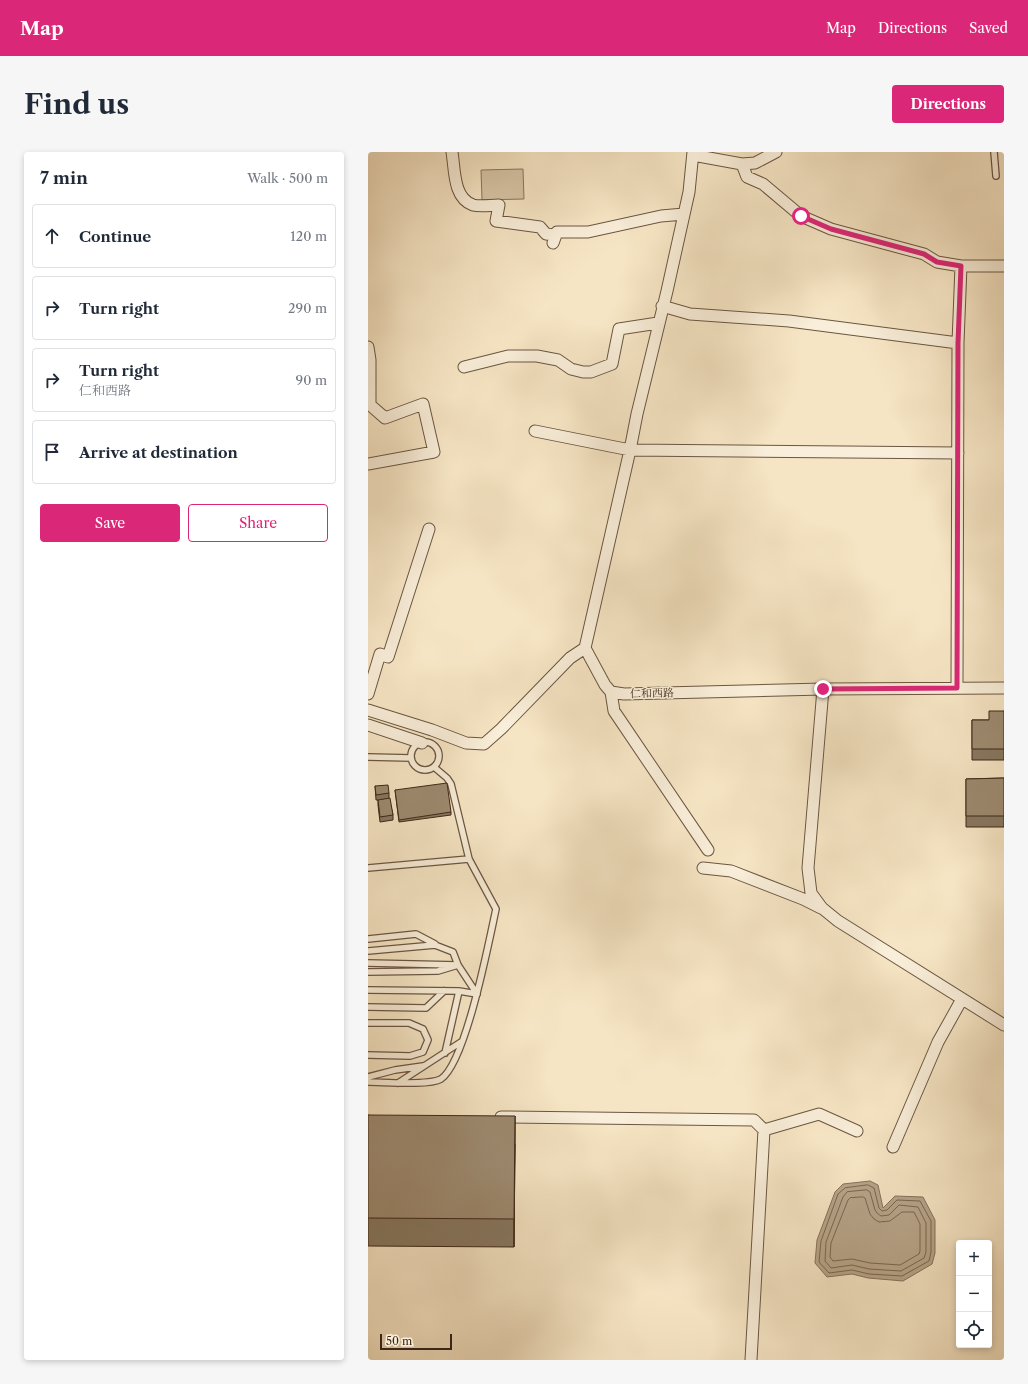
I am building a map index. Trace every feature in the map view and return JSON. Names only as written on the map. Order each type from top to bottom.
[{"type":"street","points":[[452,152],[458,190],[463,199],[474,205],[499,205],[496,221],[540,227],[546,234],[554,239],[557,232],[588,232],[661,216],[684,214]]},
{"type":"street","points":[[708,850],[614,711],[611,692],[605,685],[585,648],[637,414],[689,192],[693,153],[742,164],[756,163],[776,152]]},
{"type":"street","points":[[742,164],[747,177],[764,184],[801,216],[831,229],[924,254],[937,262],[961,266],[1004,266]]},
{"type":"street","points":[[957,688],[958,343],[961,266]]},
{"type":"street","points":[[662,306],[690,314],[789,321],[958,343]]},
{"type":"street","points":[[464,367],[508,356],[537,356],[558,360],[571,369],[583,372],[592,372],[612,364],[619,329],[658,323]]},
{"type":"street","points":[[368,347],[370,360],[370,405],[385,418],[423,404],[434,452],[368,464]]},
{"type":"street","points":[[535,431],[630,450],[958,453]]},
{"type":"street","points":[[368,694],[380,654],[388,657],[429,529]]},
{"type":"street","points":[[368,710],[432,730],[466,743],[484,744],[501,729],[570,658],[585,648]]},
{"type":"street","name":"仁和西路","points":[[611,692],[624,694],[823,689],[1004,688]]},
{"type":"street","points":[[822,908],[811,893],[808,868],[823,689]]},
{"type":"street","points":[[368,725],[422,743]]},
{"type":"street","points":[[703,868],[731,871],[822,908],[838,921],[1004,1025]]},
{"type":"street","points":[[893,1147],[938,1042],[962,999]]},
{"type":"street","points":[[764,1130],[819,1114],[857,1131]]},
{"type":"street","points":[[494,1117],[754,1120],[764,1130],[751,1360]]},
{"type":"lane","points":[[994,152],[996,176]]},
{"type":"lane","points":[[422,743],[431,744],[437,750],[438,759],[434,767],[430,769],[422,770],[414,766],[411,758],[415,747],[422,743]]},
{"type":"lane","points":[[368,757],[411,758]]},
{"type":"lane","points":[[368,1082],[427,1083],[441,1078],[452,1064],[462,1042],[477,994],[496,909],[469,859],[451,784],[447,778],[434,767]]},
{"type":"lane","points":[[368,868],[469,859]]},
{"type":"lane","points":[[368,939],[416,934],[435,945],[453,952],[458,965],[477,994]]},
{"type":"lane","points":[[368,951],[435,945]]},
{"type":"lane","points":[[368,963],[458,965]]},
{"type":"lane","points":[[368,972],[438,971],[458,965]]},
{"type":"lane","points":[[368,990],[459,991],[477,994]]},
{"type":"lane","points":[[368,1007],[426,1008],[444,991]]},
{"type":"lane","points":[[445,1053],[459,991]]},
{"type":"lane","points":[[368,1023],[409,1022],[423,1029],[428,1040],[423,1052],[410,1056],[368,1055]]},
{"type":"lane","points":[[398,1082],[462,1042]]},
{"type":"lane","points":[[368,1078],[394,1070],[426,1065]]},
{"type":"shaded area","points":[[523,169],[524,199],[482,200],[481,170]]},
{"type":"water","points":[[870,1181],[878,1185],[883,1208],[895,1196],[923,1197],[935,1220],[935,1253],[932,1264],[903,1281],[868,1278],[852,1274],[827,1277],[815,1263],[817,1240],[835,1192],[843,1184]]},
{"type":"building","points":[[989,711],[1004,711],[1004,749],[972,749],[972,720],[989,720]]},
{"type":"building","points":[[1004,778],[1004,816],[966,816],[966,779]]},
{"type":"building","points":[[447,783],[451,812],[399,820],[395,790]]},
{"type":"building","points":[[388,785],[389,793],[376,795],[375,786]]},
{"type":"building","points":[[390,798],[393,815],[380,817],[378,800]]},
{"type":"building","points":[[368,1115],[515,1116],[514,1219],[368,1218]]},
{"type":"route","points":[[801,216],[831,229],[924,254],[937,262],[961,266],[958,343],[957,688],[823,689]]}]
